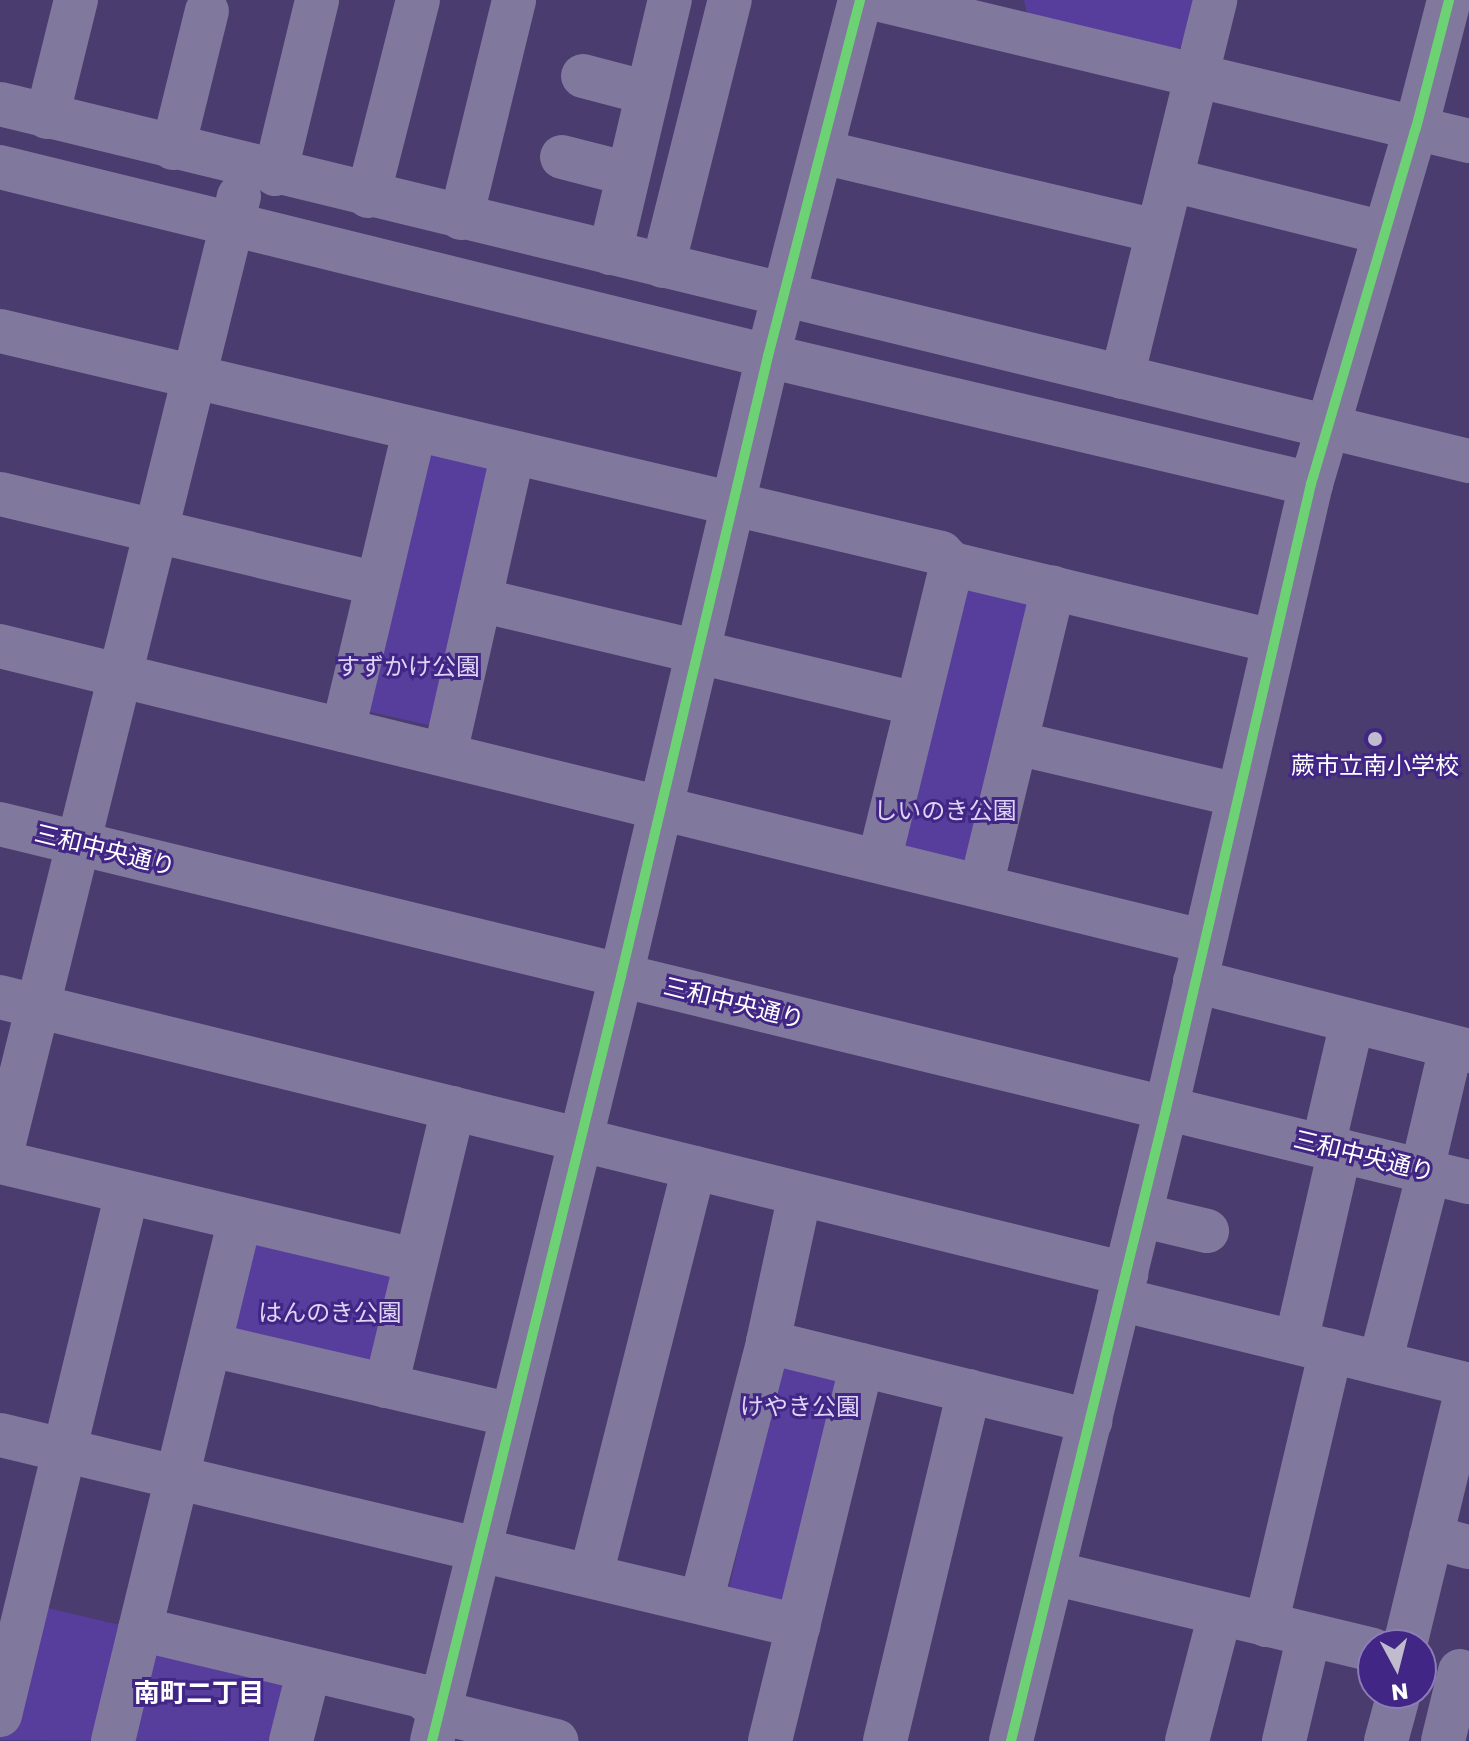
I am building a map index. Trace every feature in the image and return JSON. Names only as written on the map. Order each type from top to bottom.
[{"type":"street","points":[[47,117],[76,0]]},
{"type":"street","points":[[317,0],[262,170],[231,223],[77,843],[19,1002],[0,1160],[127,1193],[416,1260]]},
{"type":"street","points":[[368,196],[418,0]]},
{"type":"street","points":[[461,218],[514,0]]},
{"type":"street","points":[[663,266],[730,0]]},
{"type":"street","points":[[436,1727],[578,1140],[621,976],[768,356],[860,0]]},
{"type":"street","points":[[881,0],[1007,15],[1198,77],[1469,141]]},
{"type":"street","points":[[1122,377],[1215,0]]},
{"type":"street","points":[[1011,1741],[1166,1109],[1311,484],[1416,128],[1449,0]]},
{"type":"street","points":[[610,253],[648,93],[657,3]]},
{"type":"street","points":[[173,148],[207,11]]},
{"type":"street","points":[[583,76],[648,93]]},
{"type":"street","points":[[0,104],[368,196],[1469,461]]},
{"type":"street","points":[[822,152],[1156,231]]},
{"type":"street","points":[[562,157],[628,174]]},
{"type":"street","points":[[0,167],[768,356],[1311,484]]},
{"type":"street","points":[[1172,180],[1385,233]]},
{"type":"street","points":[[0,331],[941,553],[952,564],[1273,641]]},
{"type":"street","points":[[343,730],[414,431]]},
{"type":"street","points":[[445,754],[513,453]]},
{"type":"street","points":[[0,494],[377,584]]},
{"type":"street","points":[[879,861],[952,564]]},
{"type":"street","points":[[981,886],[1053,588]]},
{"type":"street","points":[[480,600],[917,704]]},
{"type":"street","points":[[0,646],[981,886],[1198,961],[1352,1022],[1460,1049],[1440,1174],[1380,1363]]},
{"type":"street","points":[[1016,743],[1237,795]]},
{"type":"street","name":"三和中央通り","points":[[0,824],[1440,1174]]},
{"type":"street","points":[[19,1002],[800,1194],[1122,1287],[1314,1347],[1469,1385],[1450,1542],[1412,1629]]},
{"type":"street","points":[[1266,1625],[1314,1347],[1331,1148],[1352,1022]]},
{"type":"street","points":[[386,1386],[453,1108]]},
{"type":"street","points":[[591,1575],[694,1168]]},
{"type":"street","points":[[0,1715],[127,1193]]},
{"type":"street","points":[[701,1602],[768,1342],[800,1194]]},
{"type":"street","points":[[1140,1215],[1207,1231]]},
{"type":"street","points":[[113,1741],[240,1219]]},
{"type":"street","points":[[768,1342],[1090,1421]]},
{"type":"street","points":[[211,1345],[512,1415]]},
{"type":"street","points":[[770,1741],[862,1365]]},
{"type":"street","points":[[885,1741],[969,1391]]},
{"type":"street","points":[[0,1435],[798,1626]]},
{"type":"street","points":[[1053,1573],[1357,1646]]},
{"type":"street","points":[[1187,1741],[1220,1614]]},
{"type":"street","points":[[140,1629],[422,1696],[436,1727]]},
{"type":"street","points":[[1284,1741],[1309,1635]]},
{"type":"street","points":[[1443,1741],[1450,1668]]},
{"type":"street","points":[[291,1741],[309,1670]]},
{"type":"street","points":[[1386,1741],[1395,1709]]},
{"type":"street","points":[[436,1727],[556,1741]]},
{"type":"green space","points":[[1024,0],[1203,0],[1194,37],[1175,51],[1028,17]]},
{"type":"green space","name":"すずかけ公園","points":[[428,452],[490,466],[439,716],[428,725],[362,710]]},
{"type":"green space","name":"しいのき公園","points":[[965,583],[1033,599],[972,864],[904,848]]},
{"type":"green space","name":"はんのき公園","points":[[254,1244],[390,1275],[368,1373],[232,1341]]},
{"type":"green space","name":"けやき公園","points":[[782,1359],[841,1373],[787,1610],[727,1597]]},
{"type":"green space","points":[[27,1603],[309,1670],[291,1741],[0,1740],[0,1715]]},
{"type":"cycle path","points":[[432,1741],[621,976],[768,356],[860,0]]},
{"type":"cycle path","points":[[1011,1741],[1166,1109],[1311,484],[1416,128],[1449,0]]},
{"type":"place","name":"蕨市立南小学校","points":[[1375,739]]},
{"type":"district","name":"南町二丁目","points":[[199,1694]]}]
